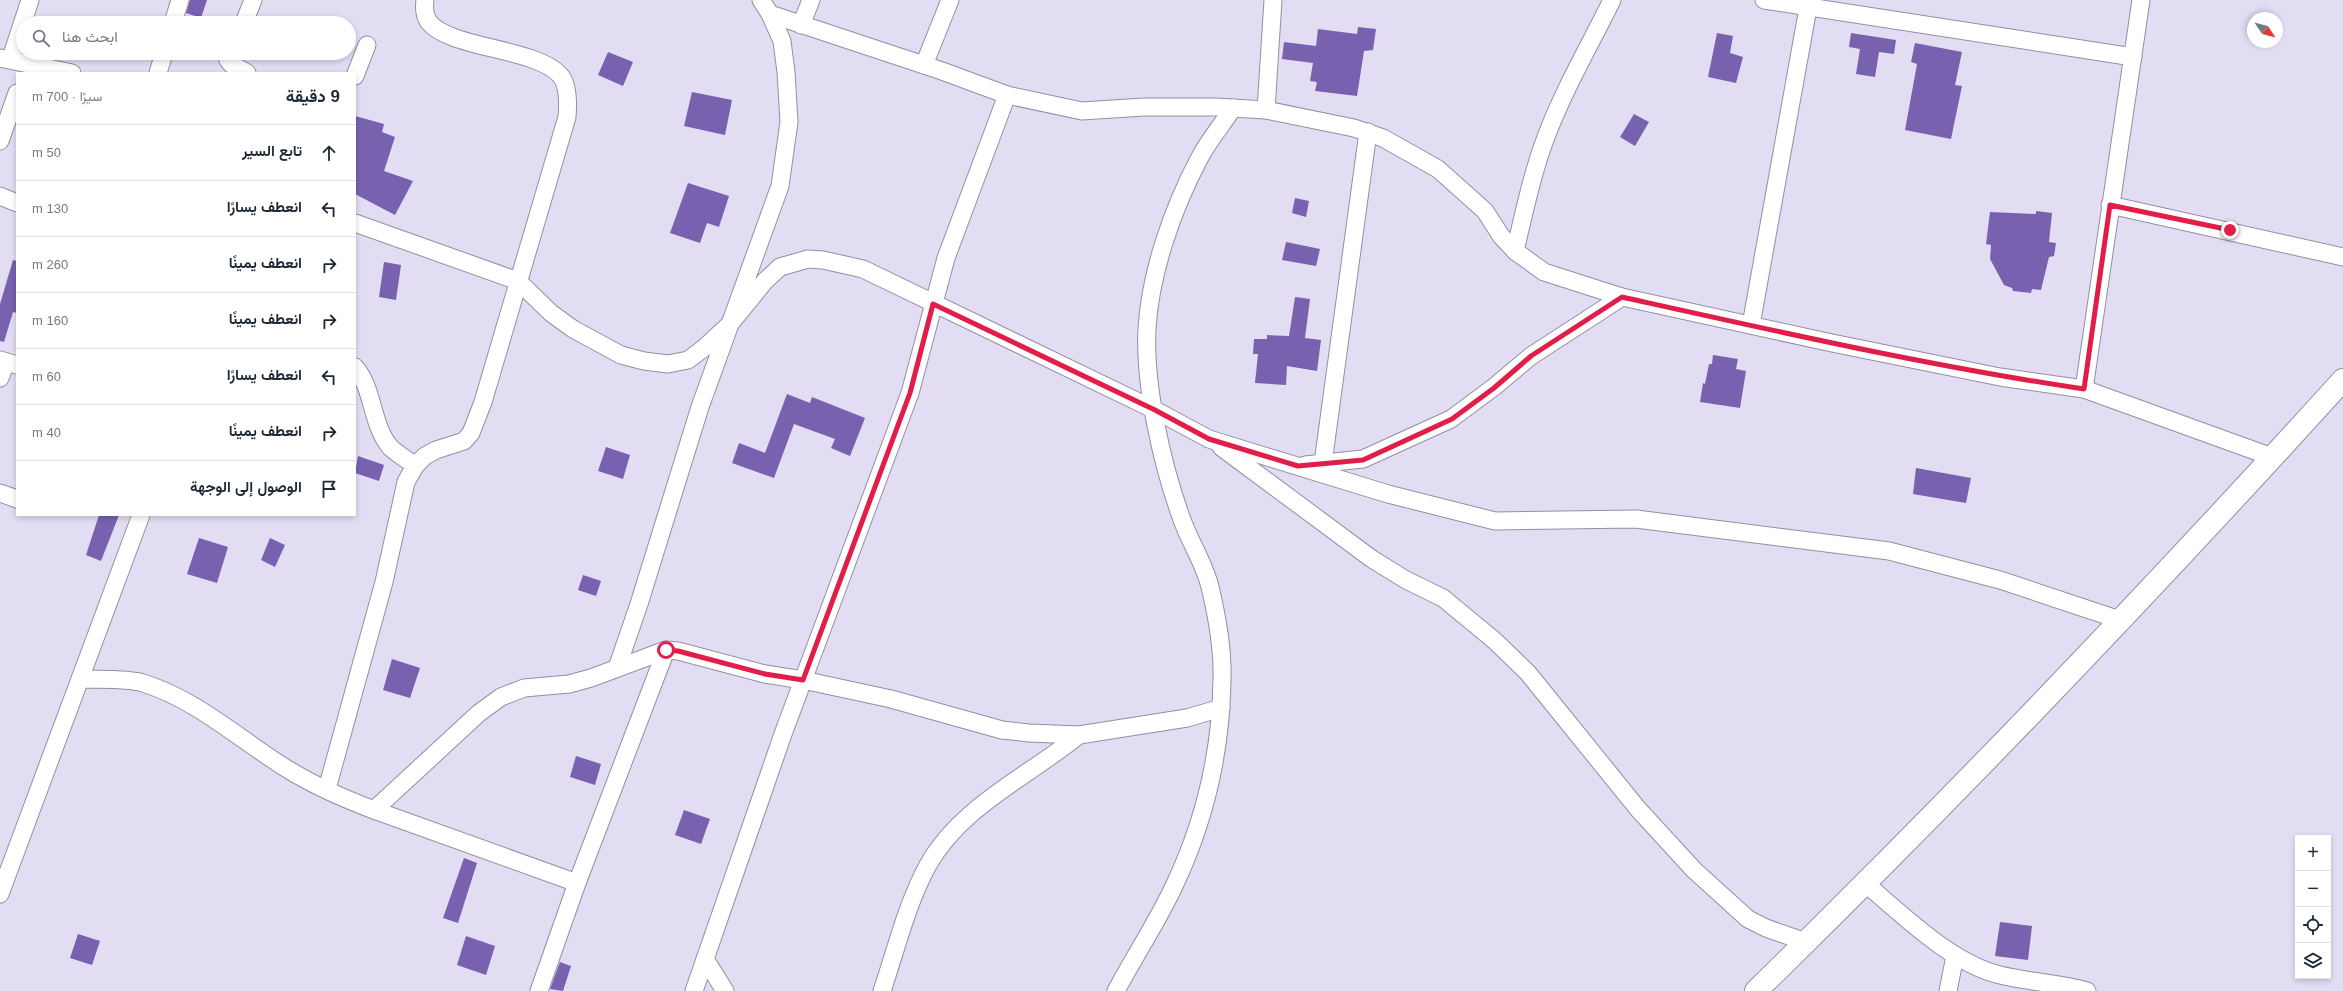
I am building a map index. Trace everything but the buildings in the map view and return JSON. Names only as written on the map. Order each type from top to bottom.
[{"type":"street","points":[[23,16],[30,0]]},
{"type":"street","points":[[175,16],[180,0]]},
{"type":"street","points":[[247,16],[253,0]]},
{"type":"street","points":[[327,789],[384,582],[406,482],[416,466],[425,456],[436,450],[464,441],[471,433],[483,402],[567,117],[568,104],[566,89],[561,76],[546,64],[445,34],[429,22],[424,13],[425,0]]},
{"type":"street","points":[[617,668],[639,604],[700,407],[780,186],[788,129],[782,41],[770,14],[761,0]]},
{"type":"street","points":[[801,25],[811,0]]},
{"type":"street","points":[[1266,110],[1274,0]]},
{"type":"street","points":[[1515,251],[1533,176],[1546,136],[1577,67],[1612,0]]},
{"type":"street","points":[[1764,0],[2133,57]]},
{"type":"street","points":[[2084,389],[2140,0]]},
{"type":"street","points":[[924,65],[951,3]]},
{"type":"street","points":[[1751,325],[1808,8]]},
{"type":"street","points":[[770,14],[924,65],[1007,95],[1082,111],[1144,107],[1266,110],[1368,132],[1383,138],[1444,174],[1485,210],[1501,236],[1515,251],[1544,272],[1622,297],[1751,325],[2000,377],[2084,389],[2272,457]]},
{"type":"street","points":[[16,34],[6,58],[26,68],[63,72]]},
{"type":"street","points":[[356,73],[367,45]]},
{"type":"street","points":[[158,72],[162,60]]},
{"type":"street","points":[[228,60],[231,64],[245,72]]},
{"type":"street","points":[[694,991],[704,958],[803,680],[910,393],[946,258],[1007,95]]},
{"type":"street","points":[[0,141],[16,96]]},
{"type":"street","points":[[1116,991],[1175,885],[1203,814],[1219,740],[1223,678],[1220,646],[1210,586],[1181,519],[1167,472],[1147,369],[1147,328],[1159,261],[1168,230],[1199,158],[1233,108]]},
{"type":"street","points":[[1323,463],[1368,132]]},
{"type":"street","points":[[0,196],[16,203]]},
{"type":"street","points":[[2110,205],[2230,230],[2343,257]]},
{"type":"street","points":[[356,223],[518,281],[551,313],[573,329],[621,355],[644,361],[668,364],[688,360],[730,324],[765,281],[780,267],[808,259],[837,262],[863,269],[1155,410],[1209,439],[1372,559],[1406,580],[1443,598],[1495,641],[1528,673],[1638,809],[1694,870],[1748,919],[1766,928],[1806,942]]},
{"type":"street","points":[[1298,466],[1363,460],[1452,419],[1494,388],[1531,356],[1622,297]]},
{"type":"street","points":[[0,378],[8,363]]},
{"type":"street","points":[[356,368],[364,377],[376,420],[390,446],[416,466]]},
{"type":"street","points":[[1756,991],[1866,884],[2120,620],[2343,380]]},
{"type":"street","points":[[1209,439],[1388,494],[1495,521],[1636,519],[1889,551],[2000,580],[2120,620]]},
{"type":"street","points":[[0,493],[16,499]]},
{"type":"street","points":[[0,894],[141,516]]},
{"type":"street","points":[[374,810],[479,713],[501,697],[524,688],[569,684],[666,650],[678,651],[765,674],[803,680],[891,699],[1002,730],[1079,735],[1187,718],[1221,708]]},
{"type":"street","points":[[539,991],[577,883],[666,650]]},
{"type":"street","points":[[80,679],[142,683],[166,692],[212,718],[290,771],[327,789],[374,810],[577,883]]},
{"type":"street","points":[[882,991],[914,898],[924,874],[936,854],[976,809],[1079,735]]},
{"type":"street","points":[[1866,884],[1912,923],[1955,956],[1999,975],[2069,986],[2087,991]]},
{"type":"street","points":[[1948,991],[1955,956]]},
{"type":"street","points":[[704,958],[725,991]]},
{"type":"route","points":[[666,650],[678,651],[765,674],[803,680],[865,518],[910,393],[933,304],[1155,410],[1209,439],[1298,466],[1363,460],[1452,419],[1483,397],[1510,372],[1531,356],[1577,324],[1601,311],[1622,297],[1832,343],[2000,377],[2084,389],[2110,205],[2230,230]]}]
